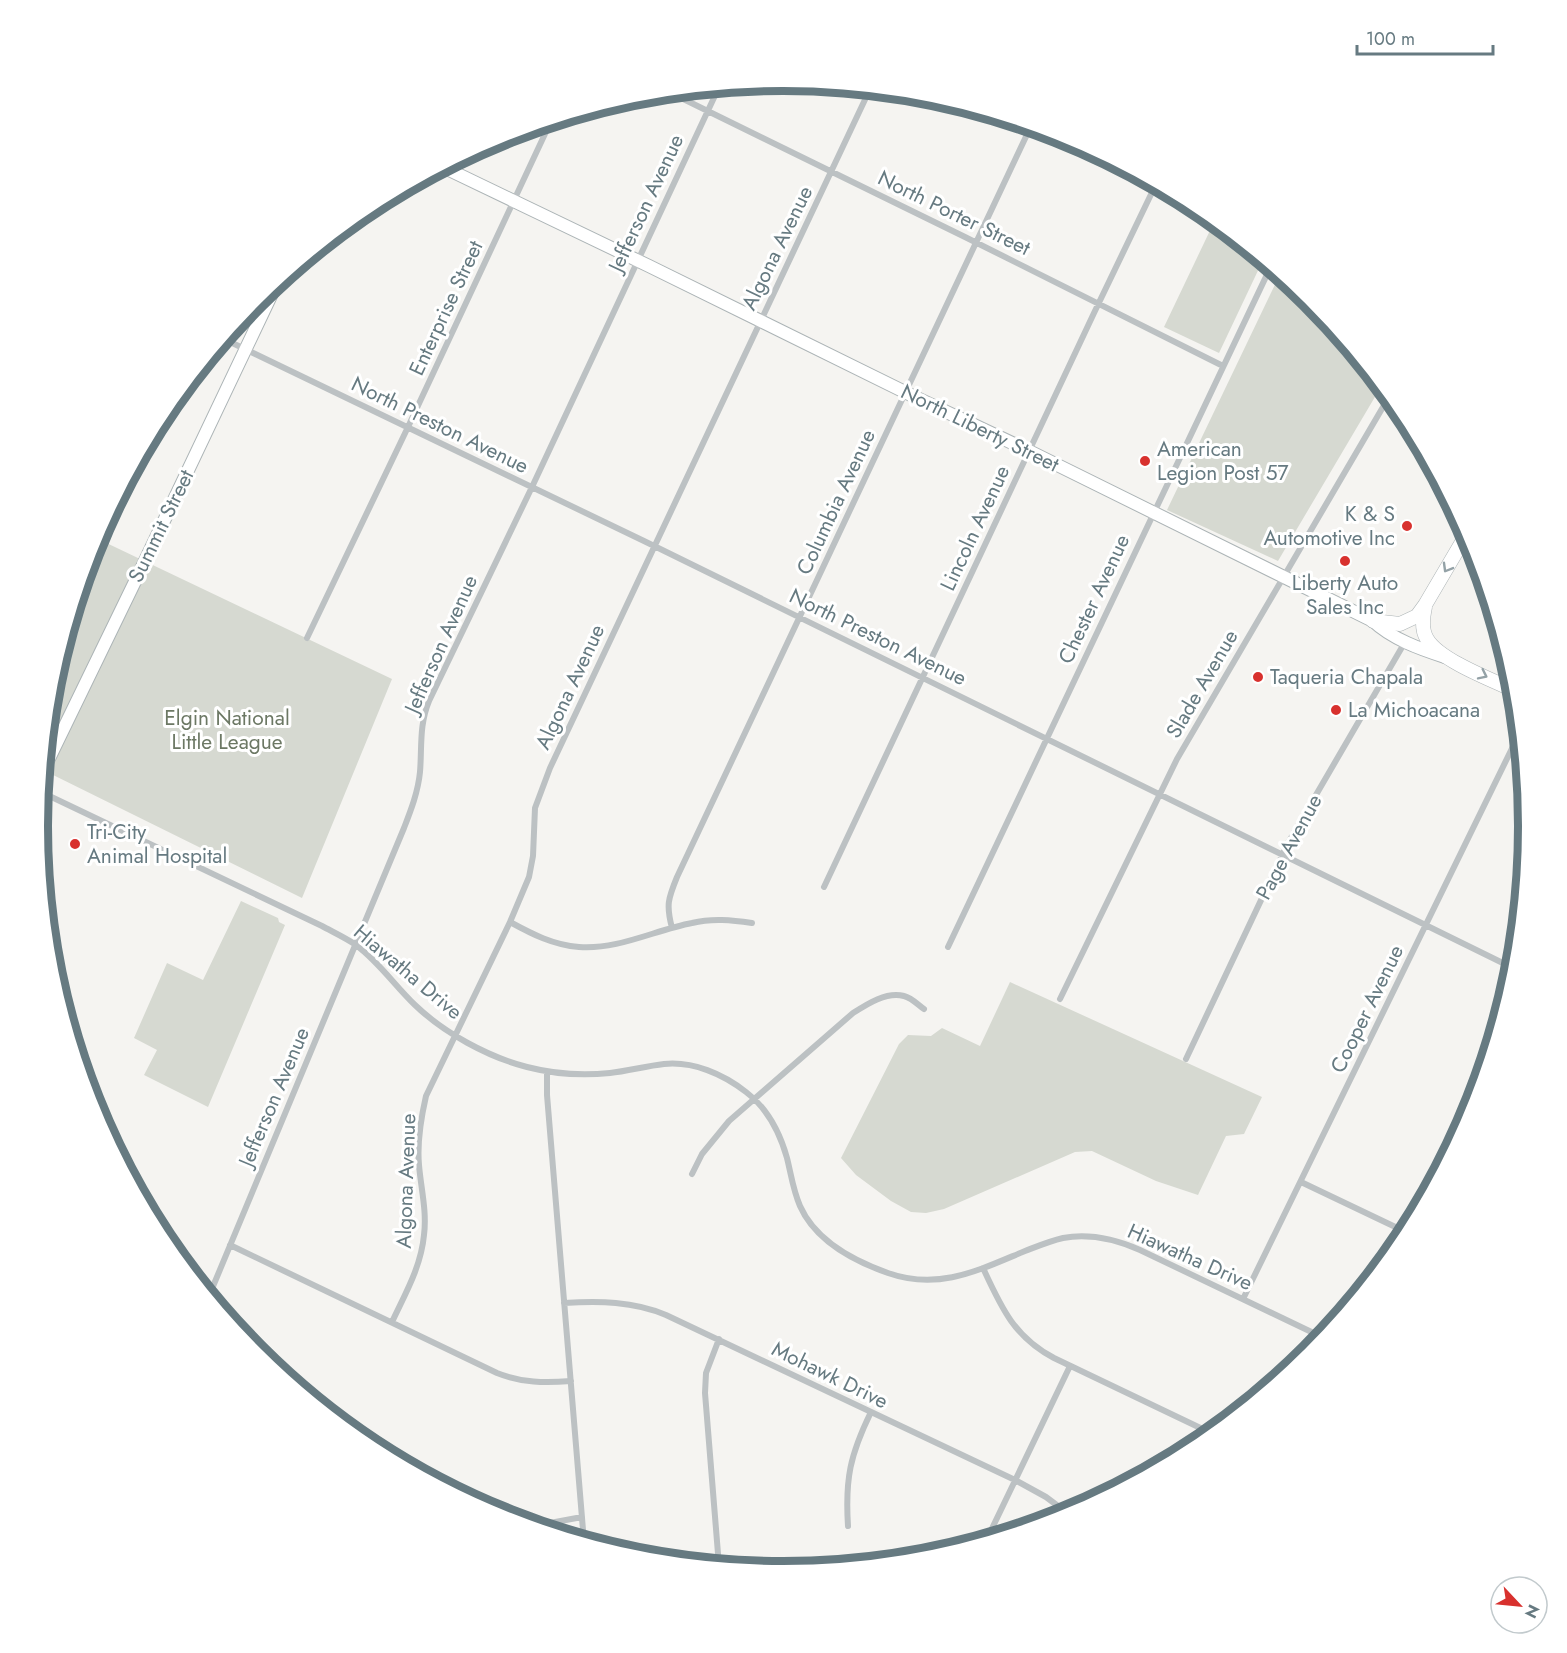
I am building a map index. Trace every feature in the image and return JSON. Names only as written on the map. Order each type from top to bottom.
[{"type":"main road","name":"North Liberty Street","points":[[451,171],[1284,576],[1373,621],[1382,629],[1406,642],[1449,659],[1506,687]]},
{"type":"main road","name":"Summit Street","points":[[52,752],[269,301]]},
{"type":"main road","points":[[1373,621],[1403,623],[1417,616],[1462,542]]},
{"type":"main road","points":[[1425,605],[1423,624],[1427,639],[1449,659]]},
{"type":"street","name":"Jefferson Avenue","points":[[212,1288],[404,828],[415,797],[420,772],[421,734],[425,711],[716,95]]},
{"type":"street","name":"Algona Avenue","points":[[392,1322],[416,1271],[423,1245],[425,1207],[418,1155],[423,1111],[428,1092],[510,922],[531,869],[534,814],[542,788],[586,689],[867,96]]},
{"type":"street","name":"North Porter Street","points":[[681,98],[1223,366]]},
{"type":"street","name":"Enterprise Street","points":[[307,638],[547,130]]},
{"type":"street","name":"Columbia Avenue","points":[[672,928],[668,902],[676,880],[1028,133]]},
{"type":"street","name":"Lincoln Avenue","points":[[824,887],[1153,191]]},
{"type":"street","name":"Chester Avenue","points":[[948,947],[1267,273]]},
{"type":"street","name":"North Preston Avenue","points":[[231,342],[655,546],[1506,964]]},
{"type":"street","name":"Slade Avenue","points":[[1060,999],[1177,759],[1385,404]]},
{"type":"street","name":"Page Avenue","points":[[1186,1059],[1282,854],[1406,642]]},
{"type":"street","name":"Cooper Avenue","points":[[1243,1299],[1514,744]]},
{"type":"street","name":"Hiawatha Drive","points":[[49,796],[322,926],[356,945],[420,1010],[473,1046],[499,1058],[547,1071],[591,1075],[660,1064],[686,1065],[707,1070],[724,1078],[746,1091],[767,1114],[779,1136],[801,1208],[817,1230],[836,1247],[882,1271],[908,1279],[946,1280],[1051,1241],[1076,1236],[1095,1237],[1127,1244],[1316,1334]]},
{"type":"street","points":[[510,922],[555,943],[582,948],[598,948],[704,920],[752,923]]},
{"type":"street","points":[[692,1174],[702,1154],[729,1121],[850,1015],[867,1004],[901,995],[924,1009]]},
{"type":"street","points":[[547,1071],[547,1095],[583,1534]]},
{"type":"street","points":[[1301,1182],[1399,1229]]},
{"type":"street","points":[[230,1245],[506,1377],[544,1383],[571,1381]]},
{"type":"street","points":[[983,1268],[1000,1305],[1016,1328],[1035,1347],[1204,1430]]},
{"type":"street","name":"Mohawk Drive","points":[[564,1303],[606,1302],[634,1305],[666,1315],[1015,1480],[1060,1508]]},
{"type":"street","points":[[718,1559],[705,1393],[706,1373],[719,1339]]},
{"type":"street","points":[[990,1532],[1070,1366]]},
{"type":"street","points":[[848,1526],[847,1506],[851,1463],[857,1442],[871,1412]]},
{"type":"street","points":[[550,1524],[582,1517]]},
{"type":"green space","points":[[1211,229],[1260,267],[1219,353],[1164,327]]},
{"type":"green space","points":[[1276,281],[1304,306],[1377,393],[1278,561],[1167,510]]},
{"type":"green space","name":"Elgin National Little League","points":[[105,542],[392,679],[302,898],[50,774],[54,730],[73,636]]},
{"type":"green space","points":[[241,901],[278,918],[279,922],[285,925],[208,1107],[144,1075],[157,1050],[134,1038],[167,963],[203,980]]},
{"type":"green space","points":[[1010,982],[1262,1097],[1244,1134],[1226,1136],[1198,1195],[1156,1181],[1092,1151],[1075,1152],[944,1209],[926,1213],[911,1212],[891,1201],[856,1175],[841,1158],[899,1044],[908,1035],[931,1036],[942,1028],[980,1046]]},
{"type":"place","name":"American Legion Post 57","points":[[1145,461]]},
{"type":"place","name":"K & S Automotive Inc","points":[[1407,526]]},
{"type":"place","name":"Liberty Auto Sales Inc","points":[[1345,561]]},
{"type":"place","name":"Taqueria Chapala","points":[[1258,677]]},
{"type":"place","name":"La Michoacana","points":[[1336,710]]},
{"type":"place","name":"Tri-City Animal Hospital","points":[[75,844]]}]
